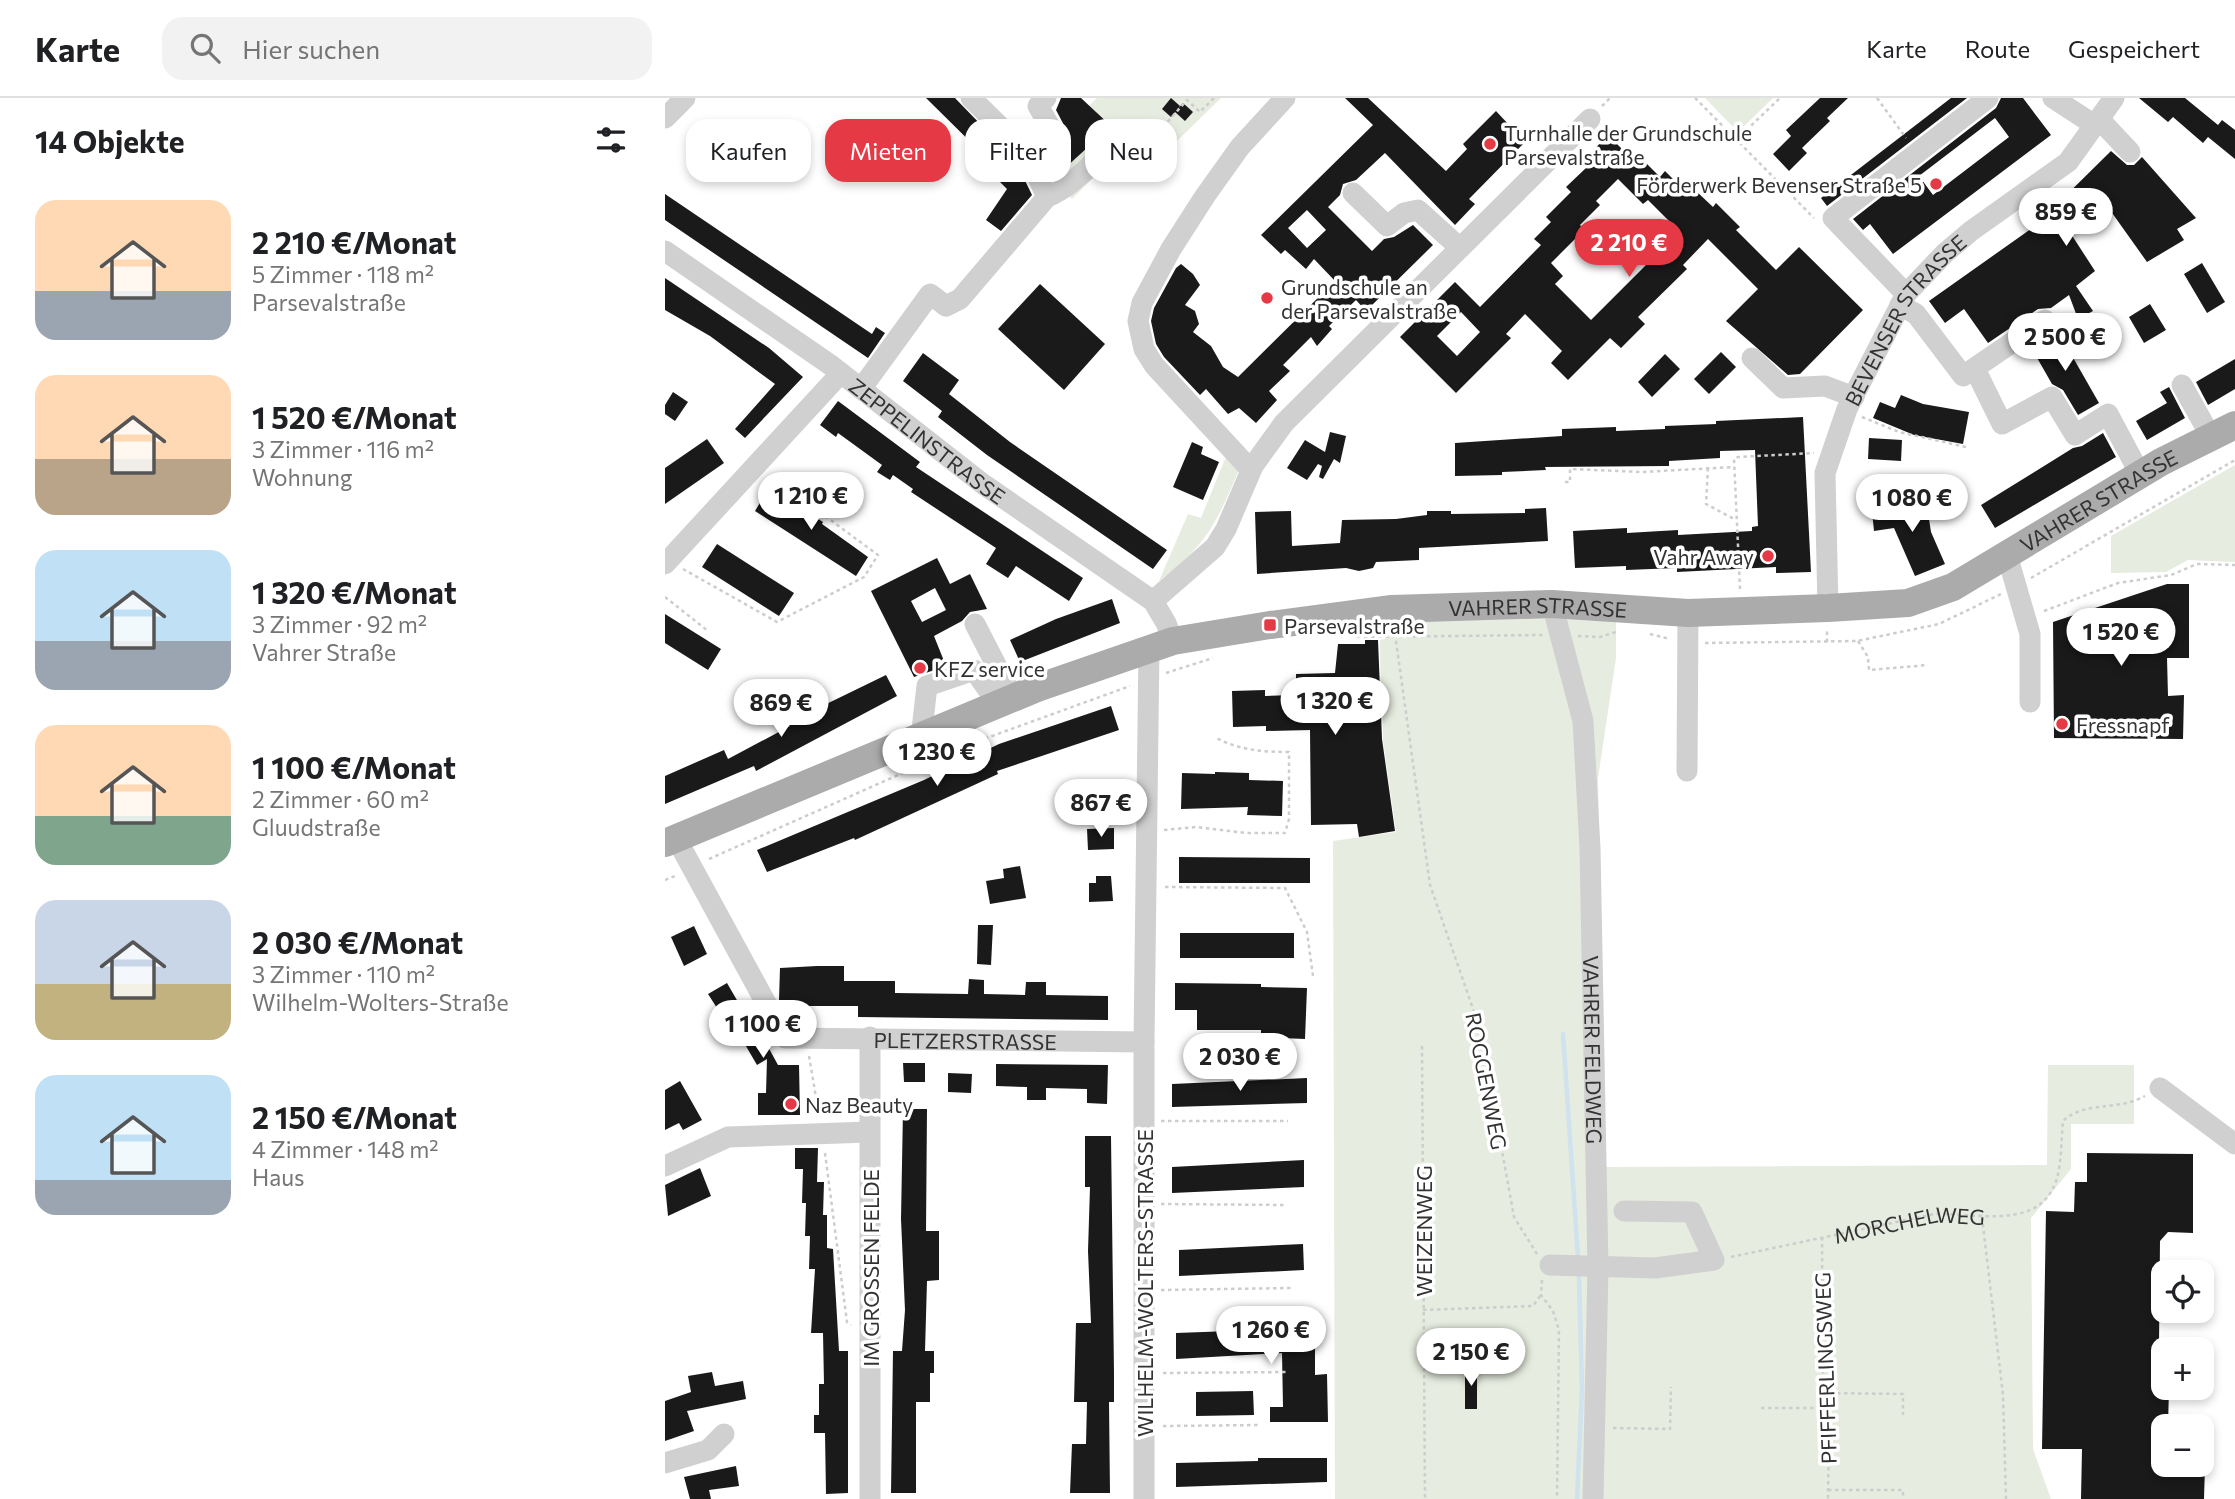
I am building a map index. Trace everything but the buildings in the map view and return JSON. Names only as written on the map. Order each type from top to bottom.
[{"type":"main road","name":"VAHRER STRASSE","points":[[670,841],[1006,701],[1161,644],[1270,625],[1394,623],[1552,604],[1688,612],[1881,606],[1929,598],[2007,555],[2140,474],[2223,431]]},
{"type":"street","points":[[665,118],[685,98]]},
{"type":"street","points":[[971,98],[992,119]]},
{"type":"street","points":[[1251,470],[1154,365],[1144,349],[1138,321],[1142,303],[1159,271],[1205,196],[1240,147],[1285,98]]},
{"type":"street","points":[[1988,98],[1833,218],[1916,314],[1963,376],[2045,320]]},
{"type":"street","points":[[2053,98],[2098,123],[2130,152]]},
{"type":"street","name":"BEVENSER STRASSE","points":[[1828,608],[1825,473],[1850,403],[1903,300],[1945,253],[1971,231],[2068,162],[2114,98]]},
{"type":"street","points":[[1038,101],[1046,119]]},
{"type":"street","points":[[1153,601],[1215,547],[1226,529],[1251,470],[1284,423],[1590,119]]},
{"type":"street","points":[[861,389],[930,294],[946,306],[960,299],[1047,197],[1063,190],[1085,169]]},
{"type":"street","points":[[1040,182],[1047,197]]},
{"type":"street","points":[[1353,193],[1387,226],[1404,213],[1418,210],[1461,248]]},
{"type":"street","name":"ZEPPELINSTRASSE","points":[[665,251],[841,373],[983,484],[1153,601],[1167,623],[1161,644]]},
{"type":"street","points":[[1752,358],[1783,388],[1825,386],[1850,403]]},
{"type":"street","points":[[1975,369],[2002,424],[2052,397],[2075,435],[2108,414],[2140,474]]},
{"type":"street","points":[[666,562],[841,373]]},
{"type":"street","points":[[2182,386],[2223,431]]},
{"type":"street","points":[[2007,555],[2028,626],[2030,702]]},
{"type":"street","name":"VAHRER FELDWEG","points":[[1552,604],[1583,721],[1590,848],[1598,1268],[1593,1499]]},
{"type":"street","points":[[1687,771],[1688,612]]},
{"type":"street","points":[[975,624],[1006,701]]},
{"type":"street","name":"WILHELM-WOLTERS-STRASSE","points":[[1144,1499],[1145,829],[1148,680],[1161,644]]},
{"type":"street","points":[[921,738],[927,686],[974,670],[1006,701]]},
{"type":"street","points":[[670,841],[692,868],[795,1038]]},
{"type":"street","name":"IM GROSSEN FELDE","points":[[870,1037],[870,1499]]},
{"type":"street","name":"PLETZERSTRASSE","points":[[795,1038],[1144,1042]]},
{"type":"street","points":[[2160,1088],[2235,1144]]},
{"type":"street","points":[[665,1166],[728,1137],[869,1132]]},
{"type":"street","points":[[1550,1265],[1655,1268],[1714,1260],[1692,1212],[1624,1210]]},
{"type":"street","points":[[665,1463],[709,1450],[724,1434]]},
{"type":"path","points":[[1170,119],[1186,99],[1200,112],[1214,98]]},
{"type":"path","points":[[1695,98],[1823,227]]},
{"type":"path","points":[[1736,140],[1780,98]]},
{"type":"path","points":[[1877,98],[1917,153]]},
{"type":"path","points":[[1850,403],[1899,432],[1966,447]]},
{"type":"path","points":[[1740,591],[1734,459],[1832,452]]},
{"type":"path","points":[[1644,632],[1688,643],[1857,641],[1939,624],[2016,587],[2235,460]]},
{"type":"path","points":[[666,562],[777,622],[864,577],[878,555],[756,465]]},
{"type":"path","points":[[1565,482],[1570,482],[1570,469],[1642,472],[1734,467]]},
{"type":"path","points":[[1707,468],[1706,505],[1736,520]]},
{"type":"path","points":[[2028,626],[2036,614],[2118,583],[2171,575],[2197,564],[2235,565]]},
{"type":"path","points":[[665,597],[708,631]]},
{"type":"path","points":[[1356,637],[1394,623],[1560,635],[1600,636],[1622,630]]},
{"type":"path","name":"ROGGENWEG","points":[[1394,623],[1430,885],[1480,1029],[1514,1217],[1537,1255],[1550,1265]]},
{"type":"path","points":[[1857,641],[1868,657],[1870,670],[1929,665]]},
{"type":"path","points":[[665,880],[729,848],[959,748],[1200,661],[1224,656]]},
{"type":"path","points":[[1145,829],[1196,827],[1246,833],[1285,833],[1289,818],[1289,752],[1256,751],[1233,746],[1216,738]]},
{"type":"path","points":[[1145,887],[1285,888],[1307,932],[1313,976]]},
{"type":"path","points":[[795,1038],[823,1133],[847,1322],[871,1339]]},
{"type":"path","name":"WEIZENWEG","points":[[1422,1046],[1425,1499]]},
{"type":"path","points":[[1982,1217],[2027,1213],[2041,1202],[2056,1181],[2063,1121],[2075,1110],[2129,1105],[2160,1088]]},
{"type":"path","points":[[1144,1121],[1287,1121]]},
{"type":"path","points":[[1144,1204],[1287,1205]]},
{"type":"path","name":"MORCHELWEG","points":[[1714,1260],[1934,1214],[1961,1213],[1982,1217],[2003,1395],[2006,1499]]},
{"type":"path","name":"PFIFFERLINGSWEG","points":[[1822,1237],[1823,1393],[1829,1415],[1828,1499]]},
{"type":"path","points":[[1423,1310],[1532,1307],[1541,1295],[1542,1281],[1550,1265]]},
{"type":"path","points":[[1144,1290],[1291,1288]]},
{"type":"path","points":[[1541,1295],[1553,1311],[1559,1330],[1557,1499]]},
{"type":"path","points":[[1144,1373],[1289,1372]]},
{"type":"path","points":[[1595,1428],[1670,1429],[1671,1387]]},
{"type":"path","points":[[1823,1393],[1903,1394],[1903,1415]]},
{"type":"path","points":[[1761,1408],[1826,1408]]},
{"type":"path","points":[[1144,1426],[1261,1425]]},
{"type":"path","points":[[1828,1490],[1902,1490],[1902,1499]]},
{"type":"shaded area","points":[[1097,98],[1221,98],[1177,141],[1177,119],[1085,119],[1085,182],[1089,182],[1072,199],[1056,182],[1071,182],[1071,124]]},
{"type":"shaded area","points":[[1705,98],[1773,98],[1738,132]]},
{"type":"shaded area","points":[[1227,454],[1240,467],[1225,503],[1200,543],[1159,581],[1188,514],[1201,518]]},
{"type":"shaded area","points":[[2235,465],[2235,562],[2188,560],[2166,572],[2111,573],[2111,536]]},
{"type":"shaded area","points":[[1616,613],[1616,658],[1598,778],[1606,1167],[2047,1165],[2048,1065],[2134,1065],[2134,1124],[2071,1124],[2071,1169],[2031,1218],[2033,1449],[2051,1499],[1335,1499],[1333,841],[1396,832],[1381,716],[1380,640],[1385,639],[1383,620]]},
{"type":"waterway","points":[[1563,1034],[1578,1258]]},
{"type":"waterway","points":[[1577,1499],[1582,1389],[1579,1275]]},
{"type":"place","name":"Turnhalle der Grundschule Parsevalstraße","points":[[1490,144]]},
{"type":"place","name":"Förderwerk Bevenser Straße 5","points":[[1936,184]]},
{"type":"place","name":"Grundschule an der Parsevalstraße","points":[[1267,298]]},
{"type":"place","name":"Vahr Away","points":[[1768,556]]},
{"type":"place","name":"Parsevalstraße","points":[[1270,625]]},
{"type":"place","name":"KFZ service","points":[[920,668]]},
{"type":"place","name":"Fressnapf","points":[[2062,724]]},
{"type":"place","name":"Naz Beauty","points":[[791,1104]]}]
